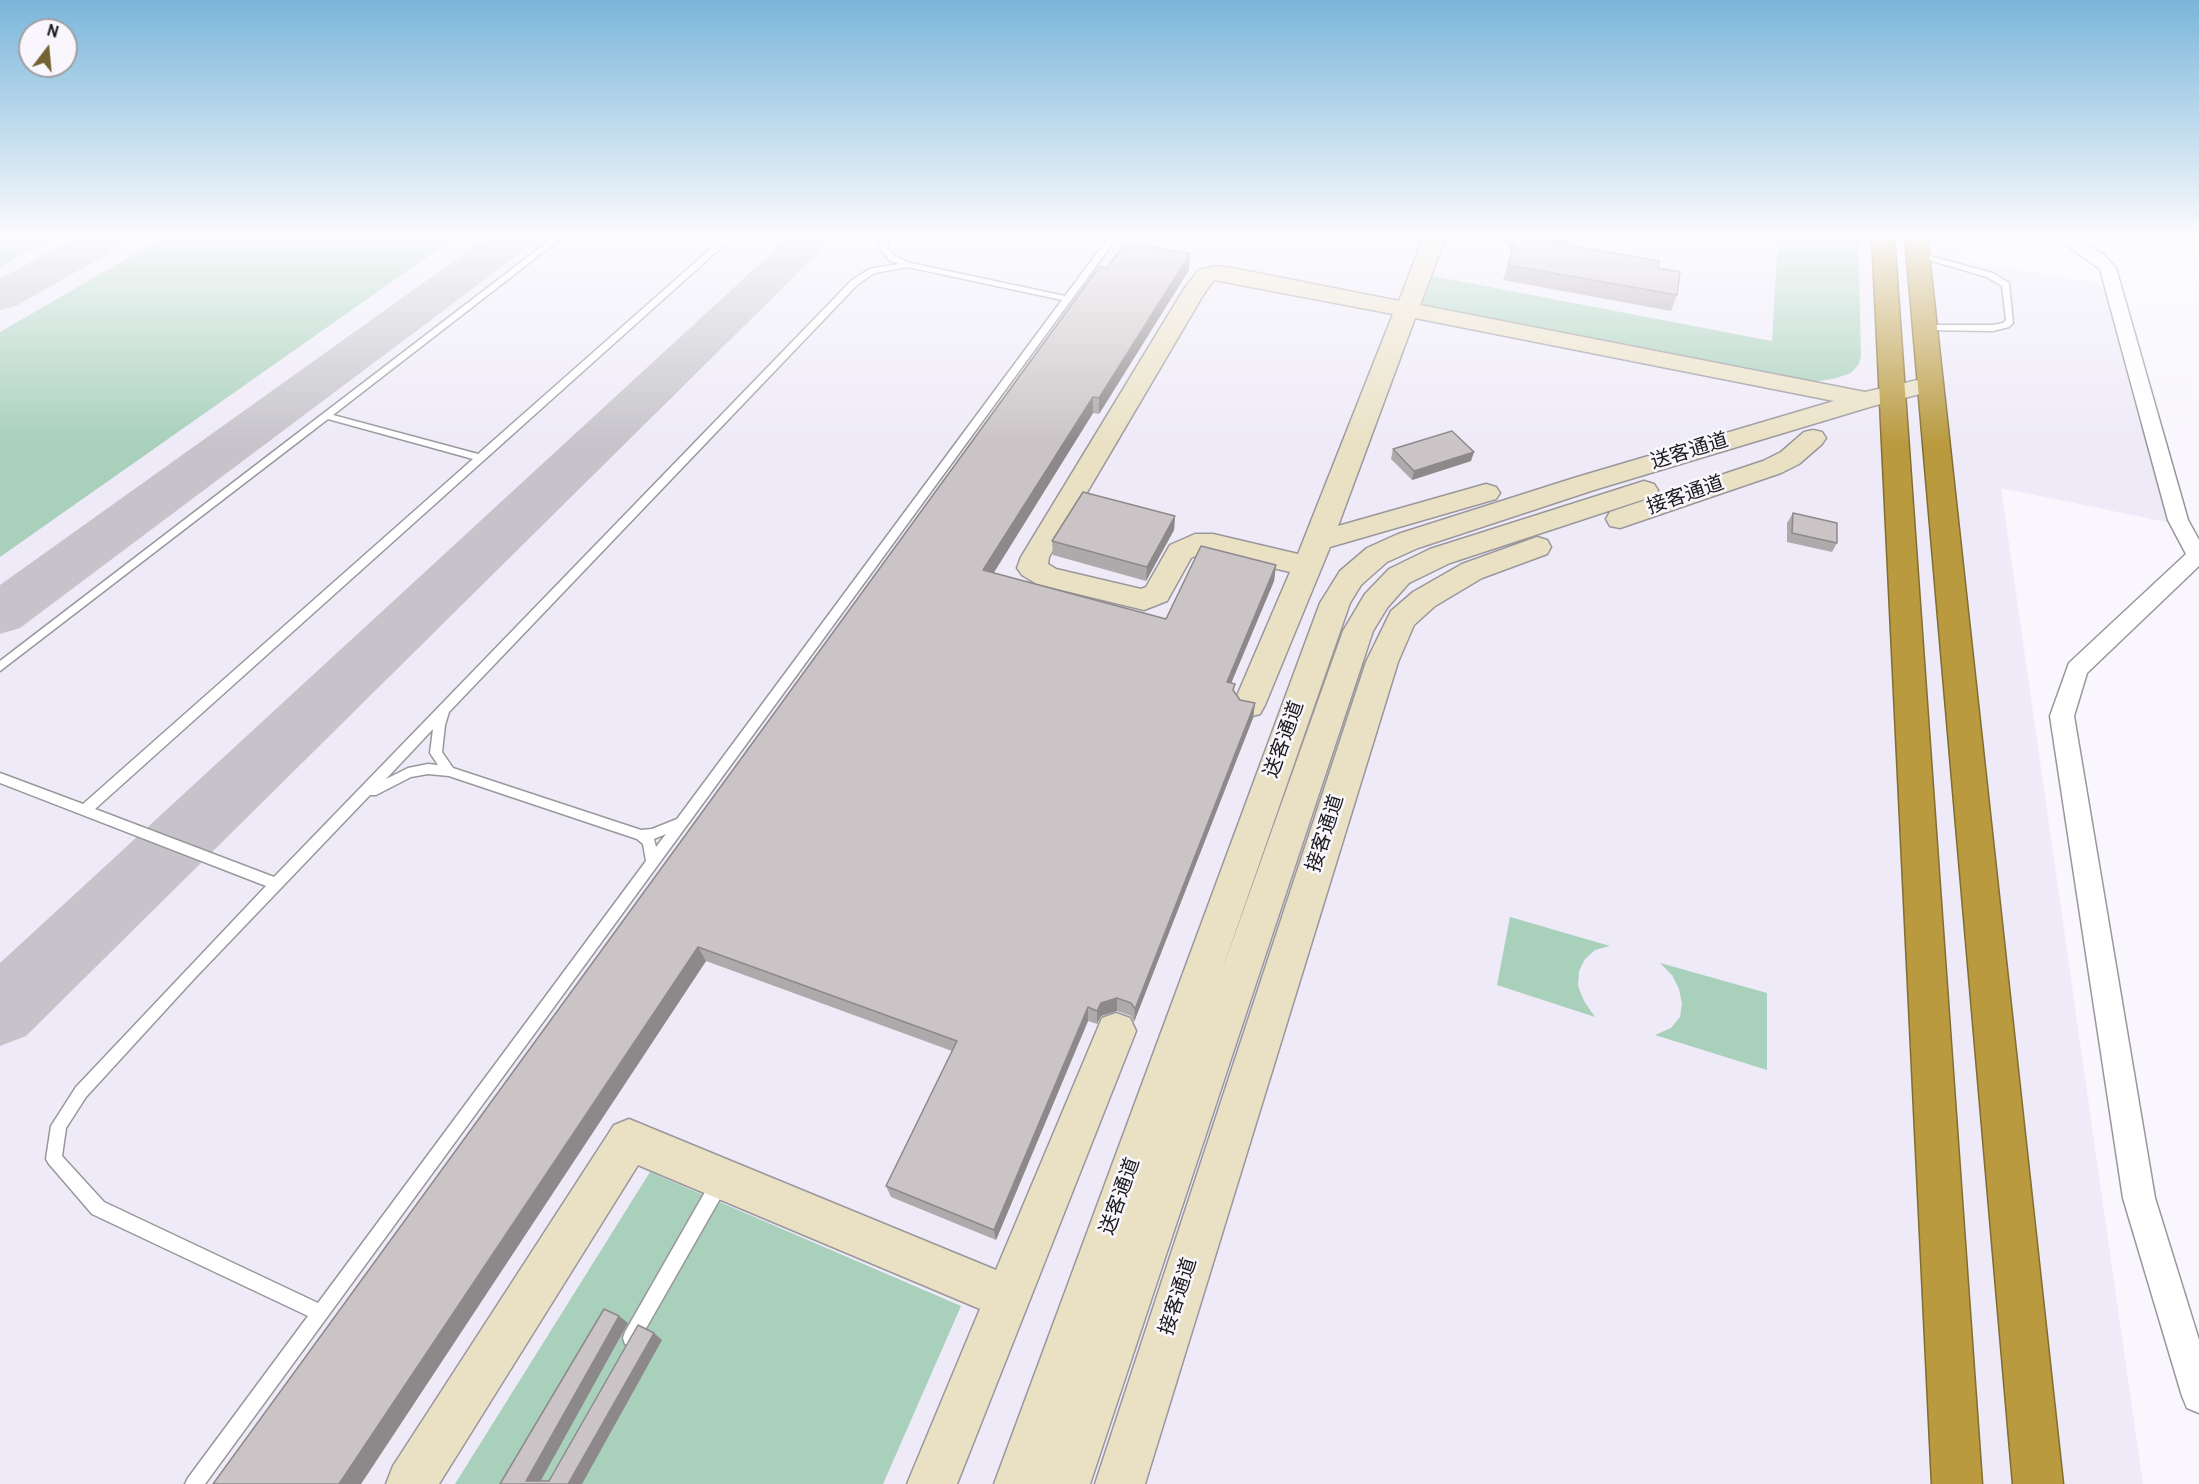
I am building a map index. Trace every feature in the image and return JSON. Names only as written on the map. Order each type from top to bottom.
[{"type":"highway","points":[[1879,305],[1874,400],[1957,1484]]},
{"type":"highway","points":[[1924,305],[2038,1484]]},
{"type":"main road","points":[[1186,305],[1032,565],[1036,573],[1144,600],[1157,594],[1180,552],[1195,544],[1312,553],[1799,404],[1874,400]]},
{"type":"main road","points":[[1383,305],[1874,400]]},
{"type":"main road","points":[[1249,705],[1312,553],[1409,305]]},
{"type":"main road","name":"送客通道","points":[[1065,1484],[1358,631],[1376,601],[1399,576],[1415,567],[1595,493],[1874,400],[1931,391]]},
{"type":"main road","name":"送客通道","points":[[1019,1484],[1341,590],[1357,569],[1391,548],[1813,438],[1874,400]]},
{"type":"main road","name":"接客通道","points":[[1120,1484],[1382,662],[1402,619],[1424,598],[1472,572],[1772,467],[1790,458],[1813,438]]},
{"type":"main road","points":[[932,1484],[1116,1030]]},
{"type":"main road","points":[[411,1484],[629,1140],[723,1177],[1009,1298]]},
{"type":"street","points":[[2118,305],[2178,520],[2198,555],[2077,669],[2062,716],[2139,1198],[2199,1395]]},
{"type":"lane","points":[[0,667],[470,305]]},
{"type":"lane","points":[[85,810],[652,305]]},
{"type":"lane","points":[[321,1313],[98,1208],[54,1159],[59,1126],[81,1092],[189,975],[833,305]]},
{"type":"lane","points":[[195,1484],[1063,305]]},
{"type":"lane","points":[[1927,328],[1993,328],[2006,325],[2010,321],[2008,305]]},
{"type":"lane","points":[[327,416],[480,458]]},
{"type":"lane","points":[[448,706],[439,725],[436,753],[449,771]]},
{"type":"lane","points":[[358,799],[408,773],[428,769],[449,771],[640,834],[649,842],[652,861]]},
{"type":"lane","points":[[0,778],[277,884]]},
{"type":"lane","points":[[640,834],[660,832],[681,821]]},
{"type":"lane","points":[[624,1351],[723,1177]]},
{"type":"shaded area","points":[[0,305],[2116,305],[2176,524],[2001,488],[2143,1484],[0,1484]]},
{"type":"green space","points":[[46,305],[358,305],[0,557],[0,332]]},
{"type":"green space","points":[[1585,305],[1772,341],[1774,305],[1860,305],[1861,356],[1859,364],[1851,373],[1833,379],[1811,382],[1417,307]]},
{"type":"green space","points":[[1510,917],[1610,946],[1595,950],[1585,959],[1579,971],[1578,986],[1584,1001],[1595,1017],[1497,985]]},
{"type":"green space","points":[[1660,963],[1767,993],[1767,1070],[1655,1035],[1671,1028],[1680,1017],[1682,1004],[1679,989],[1672,975]]},
{"type":"green space","points":[[650,1172],[961,1306],[883,1484],[455,1484]]},
{"type":"building","points":[[1071,305],[1158,305],[1099,398],[1093,397],[983,570],[1166,619],[1201,546],[1276,565],[1227,682],[1235,684],[1233,690],[1240,700],[1255,703],[1135,1009],[1131,1003],[1117,998],[1101,1003],[1097,1011],[1088,1007],[994,1230],[886,1186],[957,1041],[698,947],[339,1484],[213,1484]]},
{"type":"building","points":[[1452,431],[1474,452],[1414,471],[1393,449]]},
{"type":"building","points":[[1083,492],[1175,516],[1147,567],[1052,541]]},
{"type":"building","points":[[1793,513],[1837,523],[1837,543],[1792,533]]},
{"type":"building","points":[[604,1309],[619,1316],[526,1481],[549,1481],[638,1325],[654,1333],[568,1484],[500,1484]]},
{"type":"taxiway","points":[[0,614],[421,305]]},
{"type":"taxiway","points":[[0,1012],[741,305]]}]
